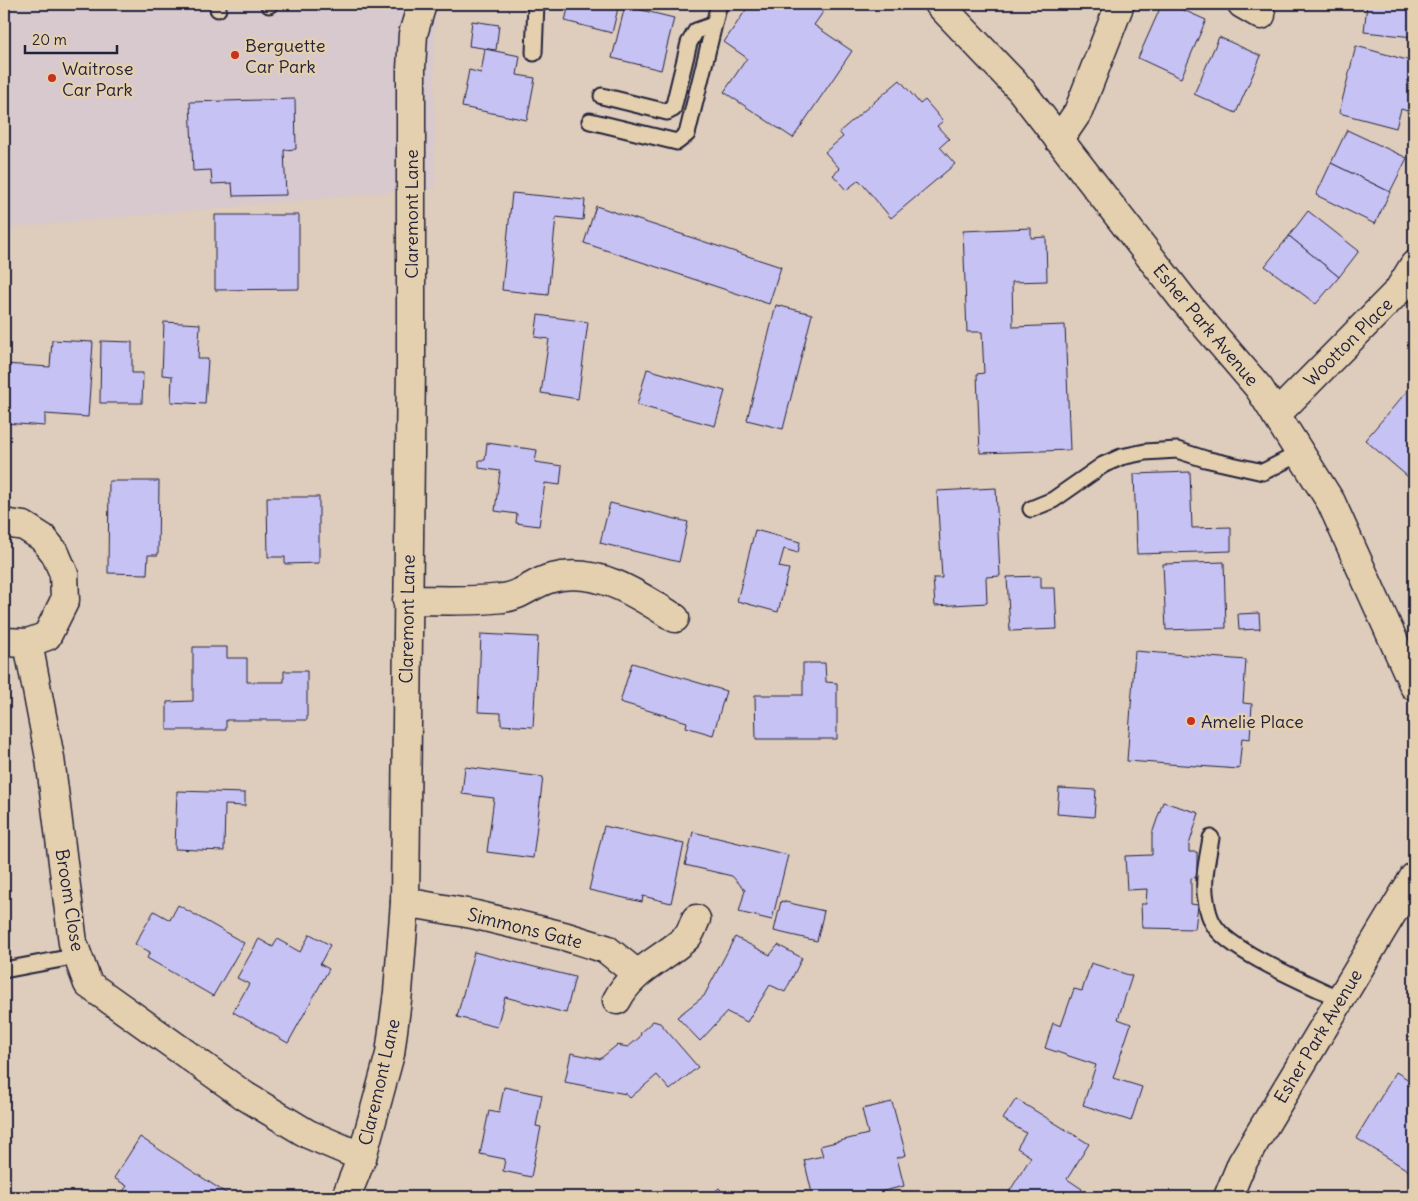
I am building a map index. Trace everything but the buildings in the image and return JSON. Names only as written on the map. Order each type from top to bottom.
[{"type":"street","name":"Claremont Lane","points":[[407,4],[413,34]]},
{"type":"street","name":"Claremont Lane","points":[[346,1197],[362,1157],[390,1054],[398,992],[405,902],[411,363],[411,69],[413,34],[422,4]]},
{"type":"street","name":"Esher Park Avenue","points":[[939,4],[1020,89],[1182,298],[1259,388],[1330,502],[1414,686]]},
{"type":"street","points":[[1059,140],[1078,112],[1120,4]]},
{"type":"street","name":"Wootton Place","points":[[1276,415],[1398,291],[1414,265]]},
{"type":"street","name":"Broom Close","points":[[4,523],[24,526],[43,538],[55,553],[64,574],[65,600],[47,636],[16,642],[50,758],[73,943],[88,984],[237,1090],[308,1134],[362,1157]]},
{"type":"street","points":[[407,600],[504,598],[523,593],[537,583],[550,578],[570,574],[591,576],[618,585],[675,618]]},
{"type":"street","name":"Esher Park Avenue","points":[[1228,1197],[1242,1163],[1414,877]]},
{"type":"street","name":"Simmons Gate","points":[[405,902],[472,914],[564,936],[606,949],[637,974]]},
{"type":"street","points":[[617,1000],[623,989],[637,974],[688,936],[696,919]]},
{"type":"lane","points":[[534,53],[536,4]]},
{"type":"lane","points":[[590,121],[677,142],[687,134],[718,4]]},
{"type":"lane","points":[[602,96],[667,112],[673,109],[689,43],[696,31],[714,25]]},
{"type":"lane","points":[[1031,509],[1053,500],[1103,465],[1121,457],[1145,452],[1177,450],[1205,459],[1263,472],[1300,453]]},
{"type":"lane","points":[[1211,838],[1206,872],[1206,899],[1214,925],[1226,938],[1243,950],[1340,999]]},
{"type":"lane","points":[[4,970],[78,956]]},
{"type":"shaded area","points":[[4,4],[439,4],[434,34],[435,188],[4,228]]},
{"type":"place","name":"Berguette Car Park","points":[[235,55]]},
{"type":"place","name":"Waitrose Car Park","points":[[52,78]]},
{"type":"place","name":"Amelie Place","points":[[1191,721]]}]
